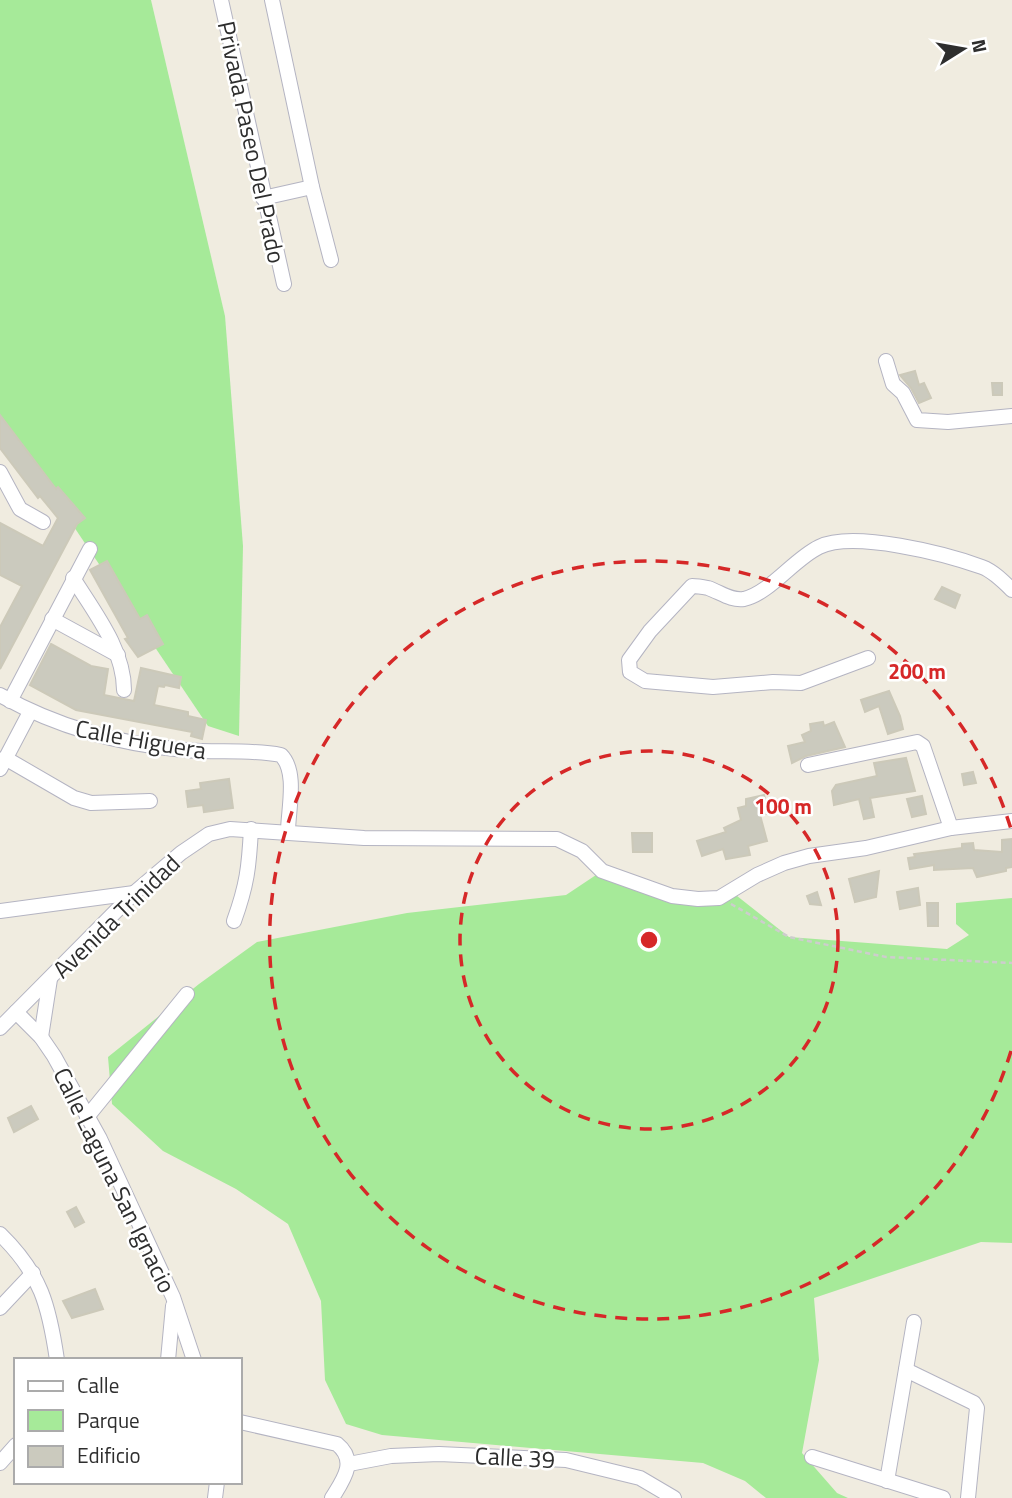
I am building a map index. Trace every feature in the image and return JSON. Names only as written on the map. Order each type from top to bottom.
[{"type":"street","name":"Privada Paseo Del Prado","points":[[221,0],[284,284]]},
{"type":"street","points":[[272,0],[312,187],[331,260]]},
{"type":"street","points":[[263,198],[312,187]]},
{"type":"street","points":[[886,361],[892,384],[903,393],[917,420],[948,422],[1012,415]]},
{"type":"street","points":[[0,472],[20,509]]},
{"type":"street","points":[[0,499],[43,522]]},
{"type":"street","points":[[868,658],[801,683],[773,682],[713,687],[645,681],[630,672],[629,660],[650,631],[692,586],[707,588],[731,598],[744,599],[761,590],[799,559],[821,546],[846,541],[898,546],[984,568],[1012,590]]},
{"type":"street","points":[[5,698],[90,549]]},
{"type":"street","points":[[73,578],[119,656],[124,673],[124,690]]},
{"type":"street","points":[[52,618],[119,656]]},
{"type":"street","name":"Calle Higuera","points":[[5,698],[66,727],[109,738],[182,750],[281,755],[287,761],[290,775],[288,832]]},
{"type":"street","points":[[30,712],[3,764],[74,798],[91,803],[150,801]]},
{"type":"street","points":[[808,765],[917,741],[923,746],[951,828]]},
{"type":"street","points":[[719,898],[757,875],[809,856],[866,848],[951,828],[1012,821]]},
{"type":"street","name":"Avenida Trinidad","points":[[2,1025],[134,893],[181,853],[209,834],[230,829],[364,838],[557,839],[582,851],[601,871],[672,896],[719,898]]},
{"type":"street","points":[[234,921],[249,873],[251,829]]},
{"type":"street","points":[[0,911],[134,893]]},
{"type":"street","points":[[41,1037],[50,979]]},
{"type":"street","points":[[87,1117],[187,994]]},
{"type":"street","name":"Calle Laguna San Ignacio","points":[[16,1012],[41,1037],[54,1056],[100,1139],[173,1297],[193,1358]]},
{"type":"street","points":[[0,1234],[33,1273],[44,1297],[57,1358]]},
{"type":"street","points":[[0,1308],[33,1273]]},
{"type":"street","points":[[168,1358],[173,1297]]},
{"type":"street","points":[[887,1481],[914,1322]]},
{"type":"street","points":[[906,1370],[974,1403],[977,1408],[968,1498]]},
{"type":"street","points":[[242,1422],[337,1444],[344,1450],[349,1464],[347,1473],[332,1498]]},
{"type":"street","points":[[0,1463],[14,1447]]},
{"type":"street","name":"Calle 39","points":[[349,1464],[391,1456],[439,1454],[554,1459],[640,1478],[674,1498]]},
{"type":"street","points":[[812,1457],[943,1498]]},
{"type":"path","points":[[719,898],[789,937],[886,957],[1012,963]]},
{"type":"green space","points":[[0,0],[151,0],[225,316],[243,546],[239,736],[208,726],[0,417]]},
{"type":"green space","points":[[602,871],[672,896],[732,892],[789,937],[947,949],[969,935],[956,924],[956,903],[1012,898],[1012,1243],[981,1242],[814,1298],[819,1360],[802,1453],[837,1493],[848,1498],[766,1498],[745,1481],[703,1463],[382,1435],[346,1424],[325,1380],[321,1301],[288,1224],[236,1189],[163,1151],[112,1104],[108,1057],[199,984],[257,942],[407,913],[566,895]]},
{"type":"building","points":[[915,371],[919,385],[924,383],[931,398],[919,403],[900,375]]},
{"type":"building","points":[[992,383],[1002,383],[1002,395],[993,395]]},
{"type":"building","points":[[0,415],[56,489],[58,487],[85,518],[77,524],[0,669],[0,627],[22,586],[0,575],[0,523],[43,546],[58,518],[40,496],[38,498],[0,448]]},
{"type":"building","points":[[107,561],[140,619],[147,615],[163,644],[138,657],[125,639],[128,638],[90,570]]},
{"type":"building","points":[[942,587],[960,595],[955,608],[935,599]]},
{"type":"building","points":[[51,644],[91,666],[108,669],[104,695],[134,701],[141,668],[181,677],[179,688],[158,686],[154,705],[188,712],[188,716],[206,720],[202,739],[191,736],[192,732],[76,710],[30,685]]},
{"type":"building","points":[[889,691],[903,729],[888,734],[879,706],[865,712],[861,700]]},
{"type":"building","points":[[823,722],[824,726],[834,722],[845,747],[806,756],[792,763],[788,746],[805,742],[802,735],[811,731],[810,724]]},
{"type":"building","points":[[906,758],[915,791],[870,798],[874,817],[864,819],[859,799],[834,805],[832,791],[836,785],[877,776],[874,763]]},
{"type":"building","points":[[973,772],[976,783],[964,785],[962,774]]},
{"type":"building","points":[[229,779],[233,808],[204,812],[203,805],[188,807],[186,791],[201,789],[200,783]]},
{"type":"building","points":[[764,795],[766,802],[773,801],[776,812],[760,815],[767,841],[748,846],[750,855],[726,859],[723,849],[702,856],[697,841],[726,832],[724,828],[741,820],[738,808],[746,806],[746,799]]},
{"type":"building","points":[[922,796],[926,814],[912,817],[907,799]]},
{"type":"building","points":[[632,833],[652,833],[652,852],[633,852]]},
{"type":"building","points":[[1012,839],[1012,867],[1006,868],[1006,871],[977,877],[973,868],[934,870],[934,865],[910,869],[908,858],[915,857],[914,854],[962,848],[962,844],[973,843],[974,850],[1002,852],[1002,840]]},
{"type":"building","points":[[879,871],[876,897],[855,902],[849,879]]},
{"type":"building","points":[[918,888],[920,905],[900,909],[897,892]]},
{"type":"building","points":[[817,892],[821,905],[810,904],[807,896]]},
{"type":"building","points":[[927,903],[938,903],[938,926],[928,926]]},
{"type":"building","points":[[31,1106],[38,1119],[14,1132],[8,1118]]},
{"type":"building","points":[[76,1207],[84,1222],[75,1227],[67,1212]]},
{"type":"building","points":[[95,1289],[103,1309],[72,1318],[63,1301]]}]
